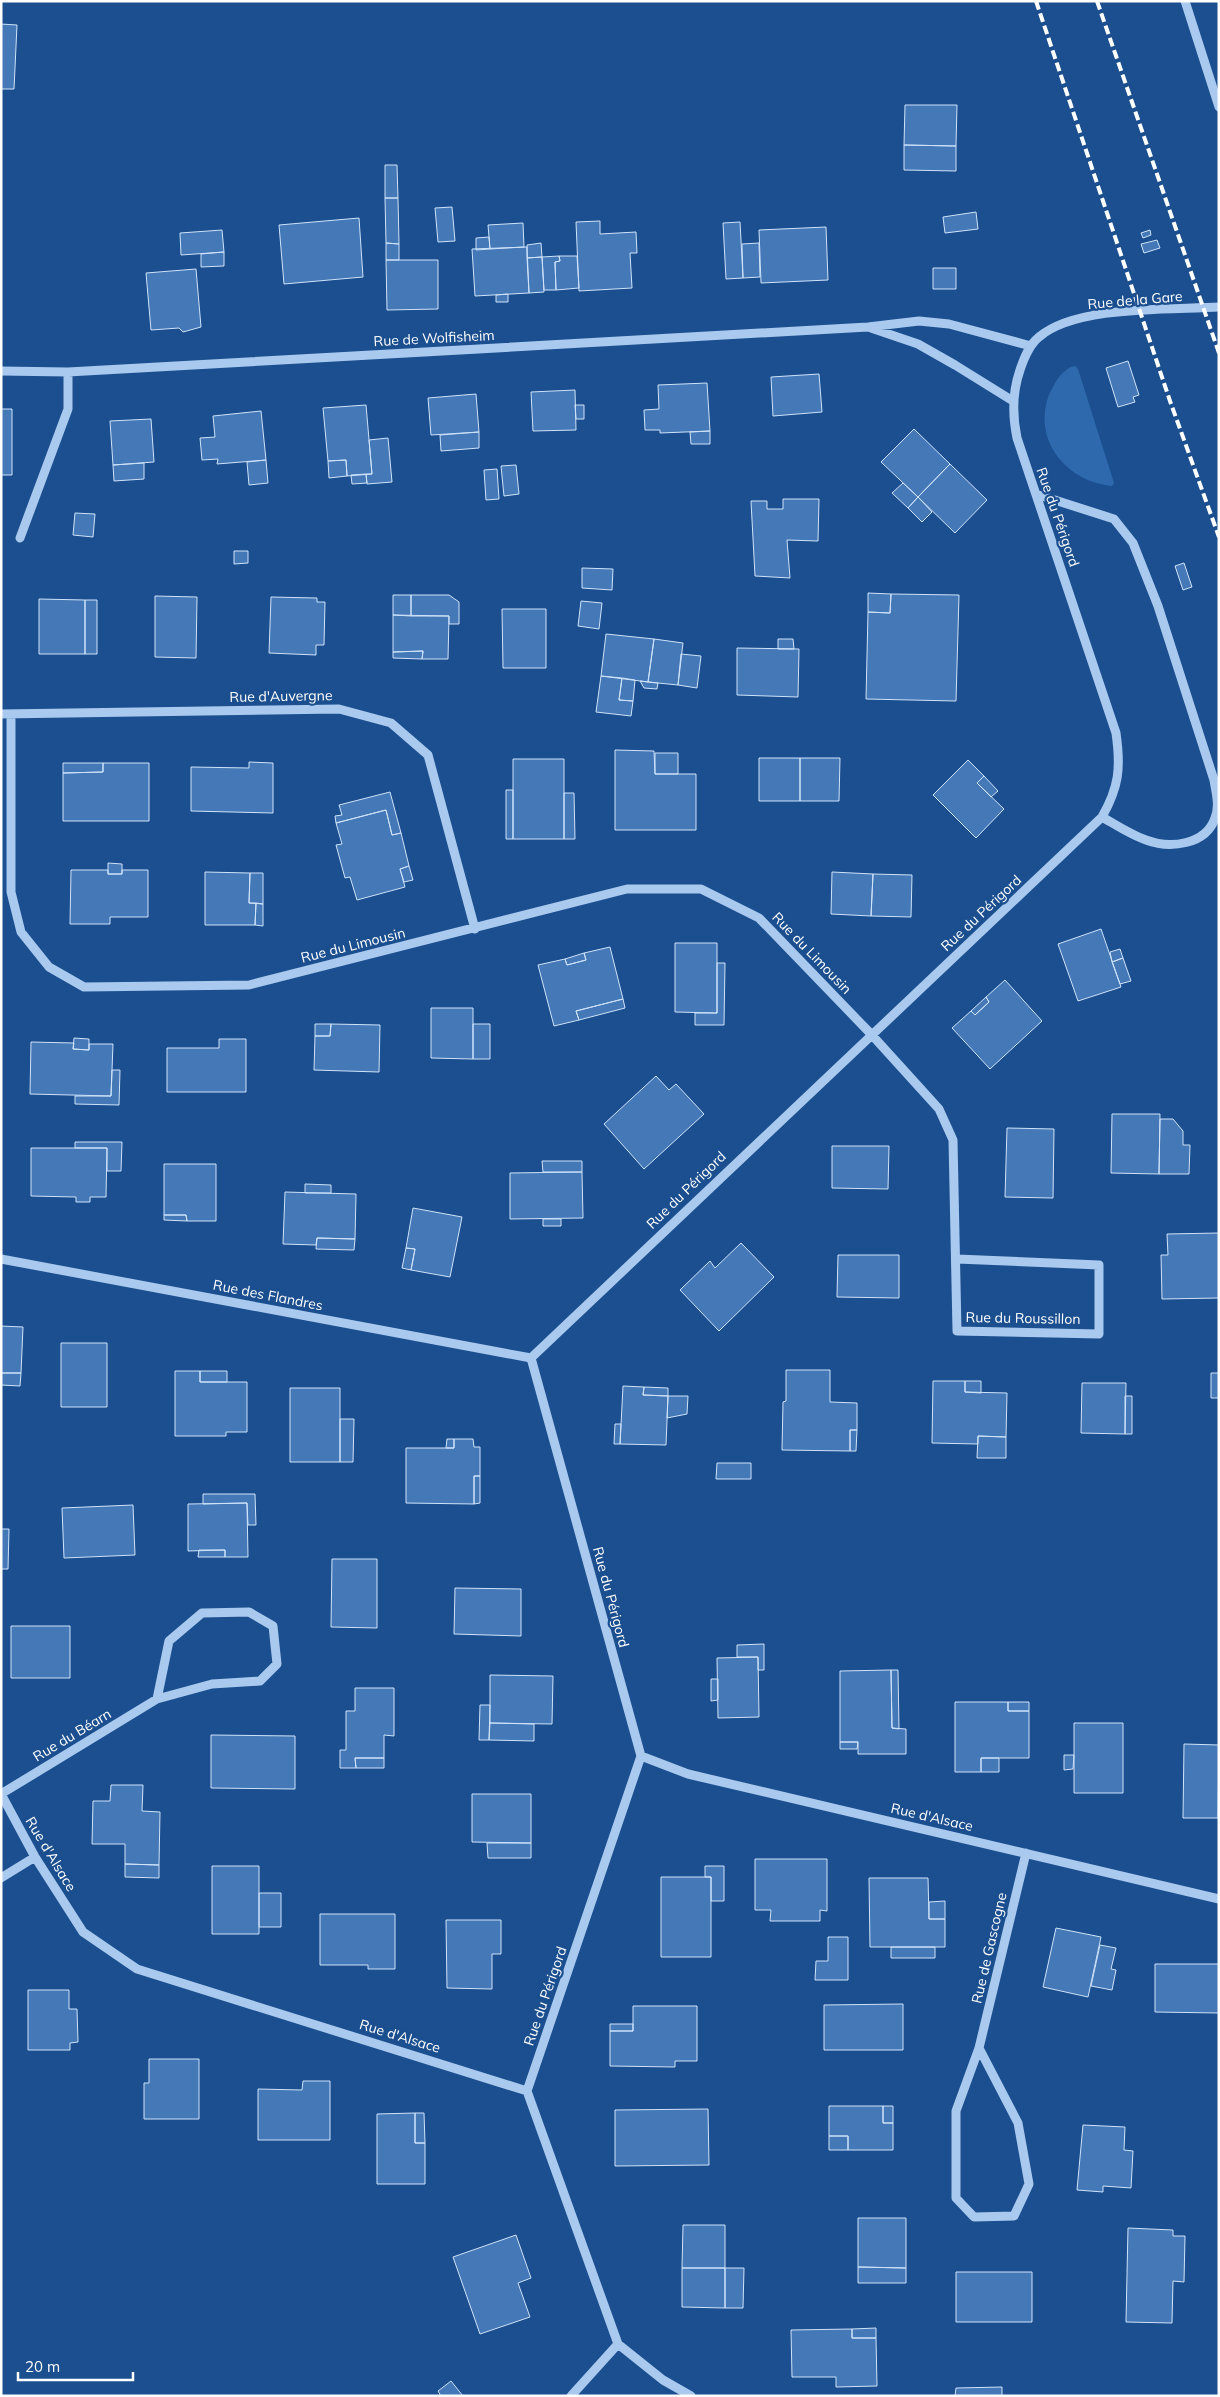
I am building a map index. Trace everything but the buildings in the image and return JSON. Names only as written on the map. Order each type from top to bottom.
[{"type":"street","points":[[1185,1],[1219,107]]},
{"type":"street","name":"Rue de la Gare","points":[[1013,401],[1016,382],[1031,346],[1048,330],[1075,320],[1110,313],[1219,307]]},
{"type":"street","name":"Rue de Wolfisheim","points":[[1,371],[68,372],[868,327],[919,320],[948,324],[1031,346]]},
{"type":"street","name":"Rue de Wolfisheim","points":[[868,327],[918,344],[955,364],[1013,401]]},
{"type":"street","points":[[20,538],[68,409],[68,372]]},
{"type":"street","name":"Rue du Périgord","points":[[527,2091],[641,1756],[530,1358],[1102,817],[1117,782],[1120,758],[1116,733],[1017,438],[1013,401]]},
{"type":"street","points":[[1036,494],[1114,519],[1133,542],[1158,606],[1214,780],[1218,802],[1216,818],[1208,832],[1187,843],[1167,845],[1147,840],[1102,817]]},
{"type":"street","name":"Rue d'Auvergne","points":[[1,714],[339,709],[391,723],[428,755],[475,929]]},
{"type":"street","name":"Rue du Limousin","points":[[11,714],[11,892],[21,932],[49,967],[84,987],[249,985],[627,889],[700,889],[759,918],[871,1034]]},
{"type":"street","name":"Rue du Roussillon","points":[[871,1034],[939,1109],[953,1140],[957,1259],[957,1331],[1099,1334],[1099,1265],[957,1259]]},
{"type":"street","name":"Rue des Flandres","points":[[1,1259],[530,1358]]},
{"type":"street","name":"Rue du Béarn","points":[[1,1794],[157,1699],[212,1684],[260,1681],[277,1664],[273,1626],[249,1612],[202,1613],[169,1641],[157,1699]]},
{"type":"street","name":"Rue d'Alsace","points":[[641,1756],[688,1774],[1219,1900]]},
{"type":"street","name":"Rue d'Alsace","points":[[1,1794],[35,1857],[83,1932],[137,1969],[527,2091]]},
{"type":"street","name":"Rue de Gascogne","points":[[980,2048],[1018,2123],[1029,2184],[1014,2216],[974,2217],[956,2198],[956,2111],[980,2048],[1026,1853]]},
{"type":"street","points":[[1,1878],[35,1857]]},
{"type":"street","points":[[527,2091],[618,2344],[662,2380],[691,2396]]},
{"type":"street","points":[[571,2396],[618,2344]]},
{"type":"shaded area","points":[[1075,366],[1078,369],[1114,483],[1112,486],[1082,477],[1070,469],[1059,459],[1051,446],[1046,432],[1045,417],[1049,394],[1061,375],[1069,368]]},
{"type":"railway","points":[[1036,1],[1170,401],[1219,537]]},
{"type":"railway","points":[[1097,1],[1219,353]]}]
